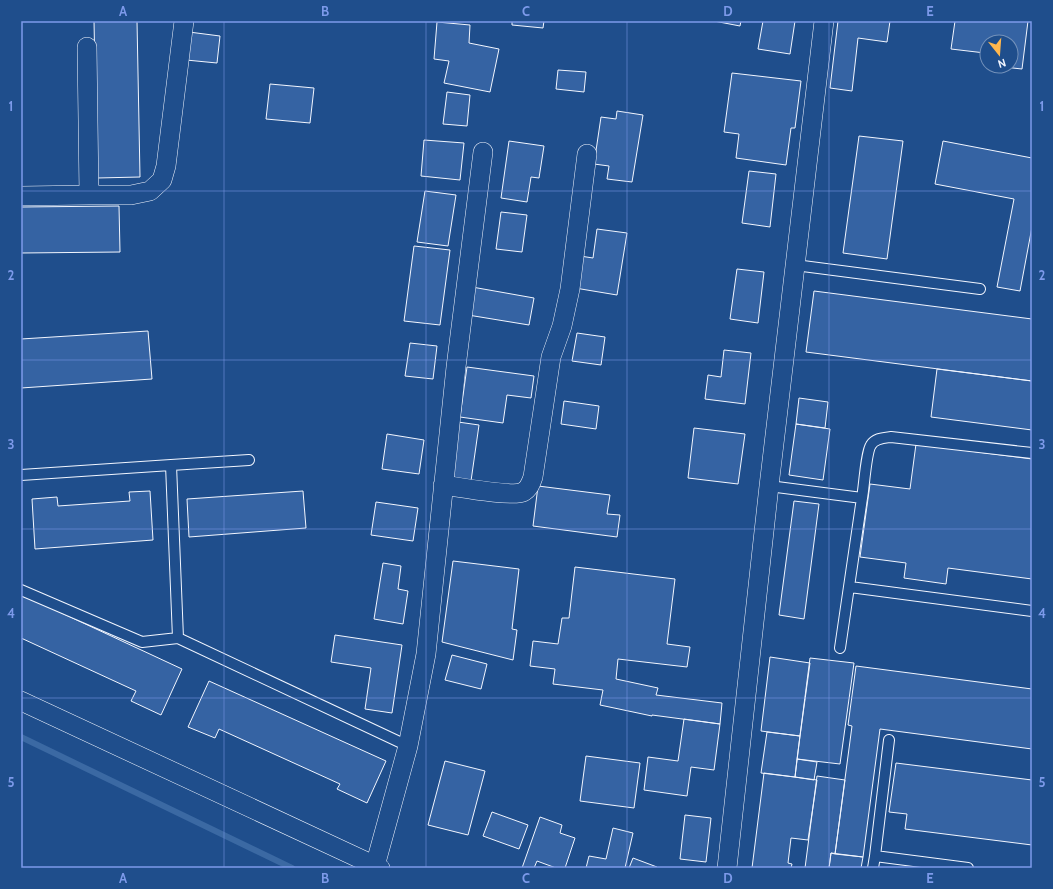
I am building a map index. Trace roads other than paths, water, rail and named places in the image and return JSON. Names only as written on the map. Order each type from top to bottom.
[{"type":"street","points":[[21,196],[131,195],[150,191],[162,180],[166,166],[184,21]]},
{"type":"street","points":[[727,868],[769,486],[824,21]]},
{"type":"street","points":[[87,47],[89,195]]},
{"type":"street","points":[[21,701],[378,867],[408,746],[426,654],[456,367],[483,152]]},
{"type":"street","points":[[443,485],[512,494],[524,492],[530,486],[533,477],[551,357],[562,326],[570,289],[587,154]]},
{"type":"lane","points":[[795,265],[980,290]]},
{"type":"lane","points":[[840,648],[868,454],[871,444],[879,439],[891,437],[1032,453]]},
{"type":"lane","points":[[21,475],[249,460]]},
{"type":"lane","points":[[171,465],[178,638]]},
{"type":"lane","points":[[769,486],[862,498]]},
{"type":"lane","points":[[850,587],[1032,611]]},
{"type":"lane","points":[[21,590],[142,642],[178,638],[408,746]]},
{"type":"lane","points":[[873,868],[888,740]]},
{"type":"lane","points":[[875,856],[968,868]]},
{"type":"waterway","points":[[21,737],[292,868]]}]
